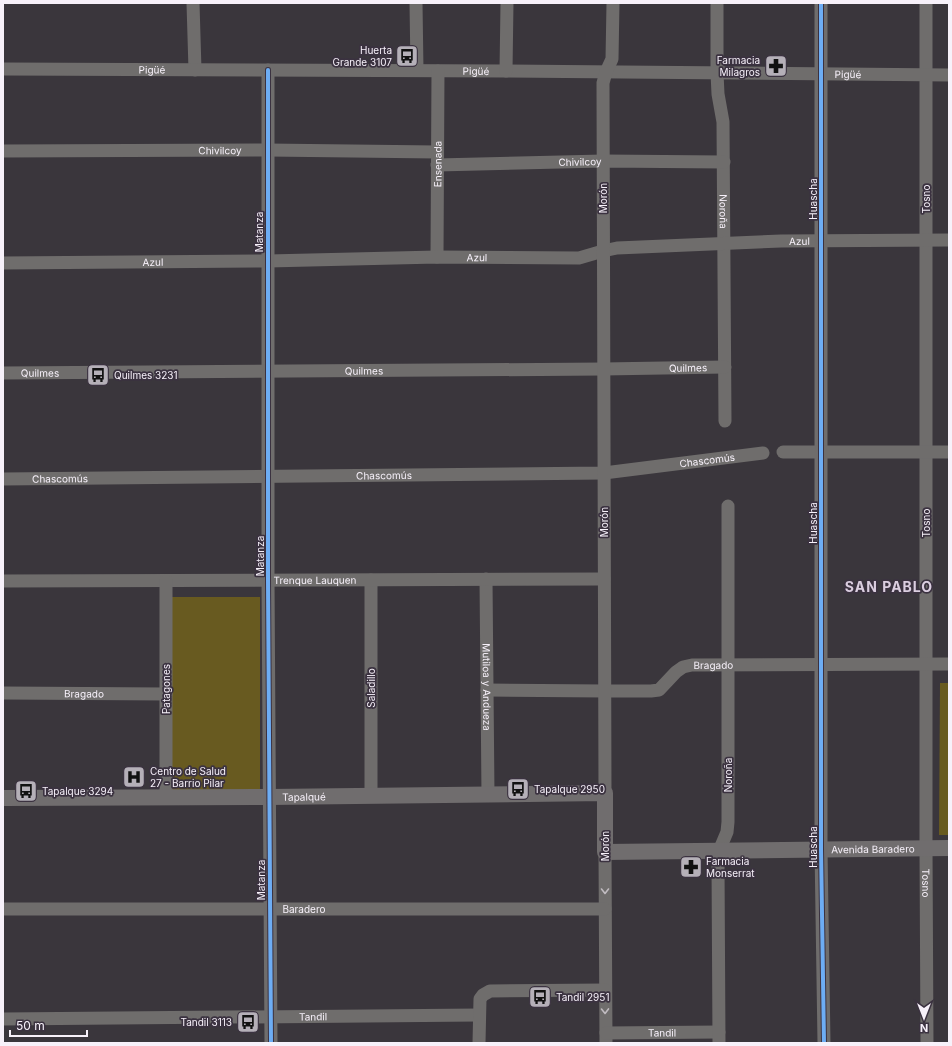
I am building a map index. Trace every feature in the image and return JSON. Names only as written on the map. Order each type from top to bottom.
[{"type":"main road","name":"Tapalqué","points":[[3,798],[605,794]]},
{"type":"main road","name":"Morón","points":[[605,794],[605,852]]},
{"type":"main road","name":"Avenida Baradero","points":[[605,852],[949,848]]},
{"type":"street","points":[[193,3],[195,70]]},
{"type":"street","points":[[416,3],[417,70]]},
{"type":"street","points":[[506,71],[507,3]]},
{"type":"street","name":"Morón","points":[[605,794],[603,161],[604,83],[606,72],[612,59],[613,3]]},
{"type":"street","name":"Noroña","points":[[717,3],[717,73],[718,94],[723,122],[724,162],[726,421]]},
{"type":"street","name":"Huascha","points":[[821,3],[821,849],[824,1043]]},
{"type":"street","name":"Tosno","points":[[926,3],[927,1043]]},
{"type":"street","name":"Pigüé","points":[[3,69],[417,70],[949,75]]},
{"type":"street","name":"Matanza","points":[[268,70],[268,580],[271,1043]]},
{"type":"street","name":"Ensenada","points":[[437,257],[438,71]]},
{"type":"street","name":"Chivilcoy","points":[[3,151],[267,150],[437,152]]},
{"type":"street","name":"Chivilcoy","points":[[437,165],[603,161],[724,162]]},
{"type":"street","name":"Azul","points":[[3,263],[268,261],[437,257],[579,258],[617,248],[821,240],[949,240]]},
{"type":"street","name":"Quilmes","points":[[3,373],[268,372],[725,367]]},
{"type":"street","points":[[783,452],[949,452]]},
{"type":"street","name":"Chascomús","points":[[3,479],[604,473],[763,453]]},
{"type":"street","name":"Noroña","points":[[719,1038],[718,864],[719,851],[727,832],[728,822],[728,506]]},
{"type":"street","name":"Mutiloa y Andueza","points":[[486,579],[488,795]]},
{"type":"street","name":"Trenque Lauquen","points":[[3,581],[604,579]]},
{"type":"street","name":"Saladillo","points":[[371,580],[371,796]]},
{"type":"street","name":"Patagones","points":[[166,581],[166,797]]},
{"type":"street","name":"Bragado","points":[[487,690],[605,692],[651,691],[659,690],[676,672],[683,667],[692,665],[949,664]]},
{"type":"street","name":"Bragado","points":[[3,693],[166,694]]},
{"type":"street","name":"Morón","points":[[605,852],[606,1038]]},
{"type":"street","name":"Baradero","points":[[3,909],[605,909]]},
{"type":"street","points":[[479,1043],[480,999],[483,994],[490,991],[605,990]]},
{"type":"street","name":"Tandil","points":[[3,1019],[479,1015]]},
{"type":"street","name":"Tandil","points":[[606,1038],[719,1038]]},
{"type":"shaded area","points":[[171,597],[260,597],[260,798],[171,798]]},
{"type":"shaded area","points":[[940,683],[949,683],[949,835],[939,835]]},
{"type":"cycle path","points":[[821,3],[821,849],[824,1043]]},
{"type":"cycle path","points":[[268,70],[268,580],[271,1043]]},
{"type":"place","name":"Huerta Grande 3107","points":[[407,56]]},
{"type":"place","name":"Farmacia Milagros","points":[[776,66]]},
{"type":"place","name":"Quilmes 3231","points":[[98,375]]},
{"type":"place","name":"Centro de Salud 27 - Barrio Pilar","points":[[134,777]]},
{"type":"place","name":"Tapalque 2950","points":[[518,789]]},
{"type":"place","name":"Tapalque 3294","points":[[26,791]]},
{"type":"place","name":"Farmacia Monserrat","points":[[691,867]]},
{"type":"place","name":"Tandil 2951","points":[[540,997]]},
{"type":"place","name":"Tandil 3113","points":[[248,1022]]},
{"type":"district","name":"SAN PABLO","points":[[889,586]]}]
